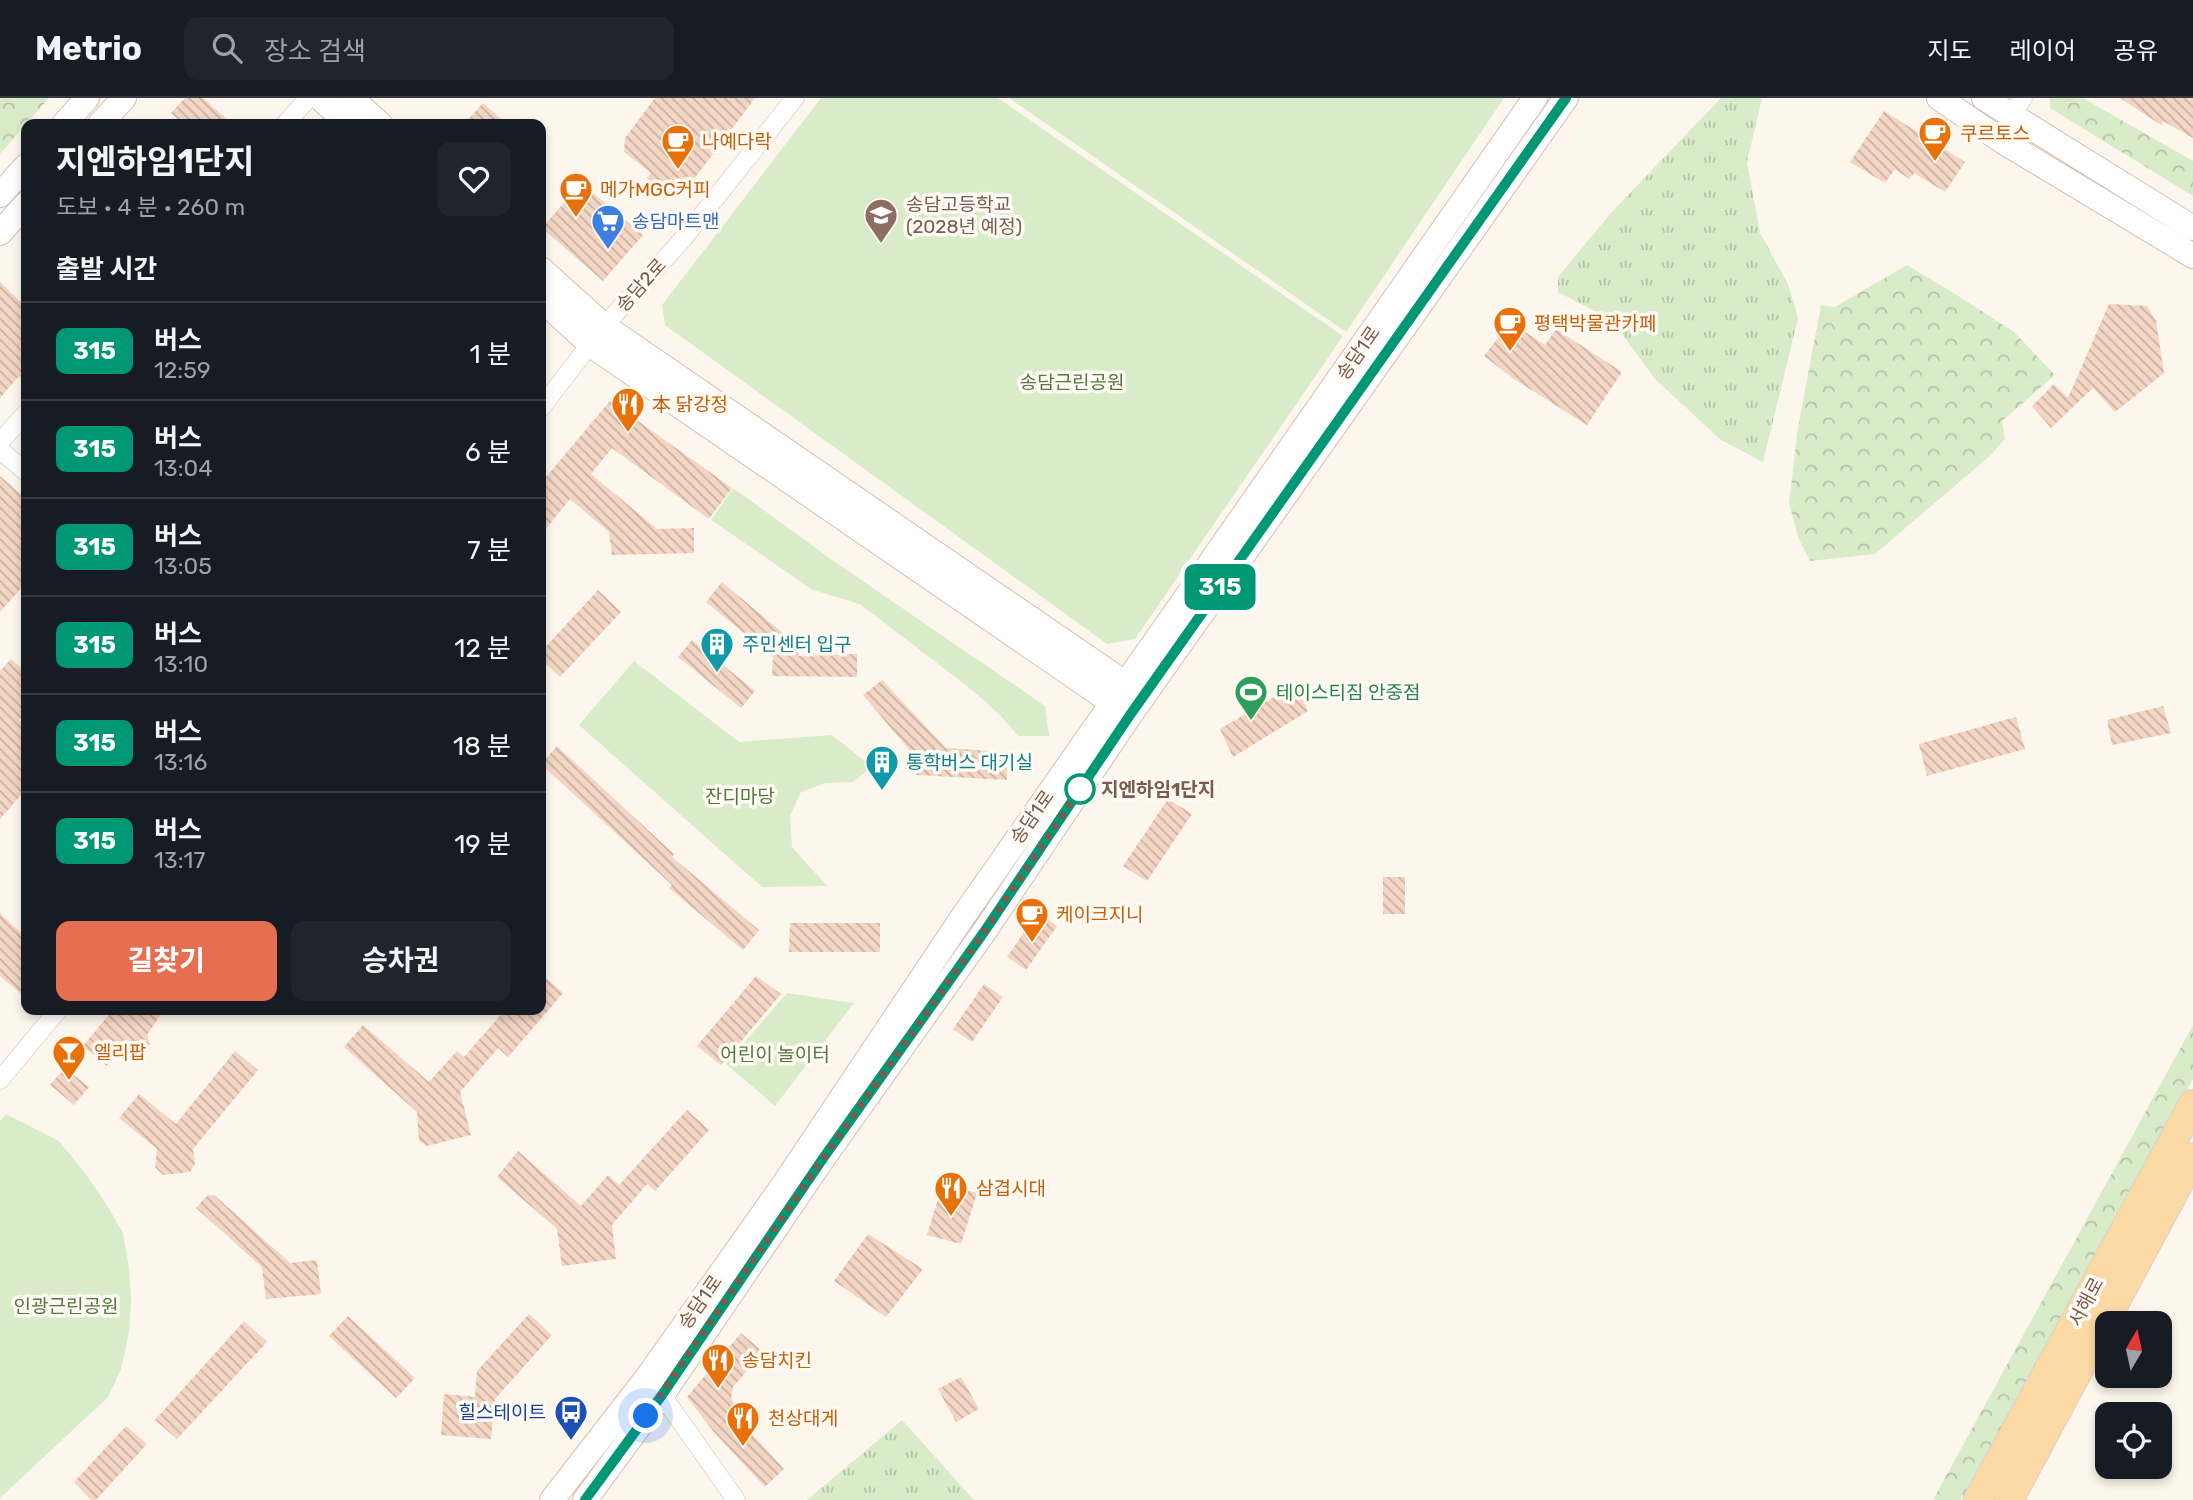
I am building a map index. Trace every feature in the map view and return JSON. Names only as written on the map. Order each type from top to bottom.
[{"type":"main road","points":[[68,119],[87,98]]},
{"type":"main road","points":[[105,119],[124,98]]},
{"type":"main road","points":[[320,98],[343,119]]},
{"type":"main road","points":[[351,98],[374,119]]},
{"type":"main road","name":"송담1로","points":[[585,1500],[662,1395],[817,1168],[984,932],[1129,698],[1535,98]]},
{"type":"main road","name":"송담1로","points":[[552,1500],[649,1375],[784,1184],[962,918],[1129,698],[1566,98]]},
{"type":"main road","points":[[1939,98],[2002,141],[2193,256]]},
{"type":"main road","points":[[1984,98],[2017,107],[2193,228]]},
{"type":"main road","points":[[0,195],[21,172]]},
{"type":"main road","points":[[0,233],[21,210]]},
{"type":"main road","points":[[546,275],[598,336]]},
{"type":"main road","points":[[546,302],[1129,698]]},
{"type":"main road","name":"서해로","points":[[1978,1500],[2193,1104]]},
{"type":"main road","name":"서해로","points":[[2009,1500],[2193,1157]]},
{"type":"street","points":[[290,119],[309,98]]},
{"type":"street","name":"송담2로","points":[[546,402],[598,336],[682,240],[796,98]]},
{"type":"street","points":[[0,442],[21,419]]},
{"type":"street","points":[[0,450],[21,468]]},
{"type":"street","points":[[0,1080],[54,1015]]},
{"type":"street","points":[[662,1395],[736,1500]]},
{"type":"green space","points":[[0,98],[49,98],[31,119],[21,119],[21,130],[0,154]]},
{"type":"green space","name":"송담근린공원","points":[[821,98],[998,98],[1343,336],[1135,639],[1107,644],[665,325],[662,305]]},
{"type":"green space","points":[[1009,98],[1504,98],[1346,332]]},
{"type":"green space","points":[[1721,98],[1762,98],[1747,162],[1760,233],[1788,284],[1798,318],[1763,462],[1721,440],[1655,379],[1612,320],[1558,292],[1558,277],[1610,214]]},
{"type":"green space","points":[[2050,98],[2083,98],[2193,161],[2193,196],[2050,108]]},
{"type":"green space","points":[[1907,265],[2014,332],[2055,375],[2002,421],[2005,439],[1991,455],[1875,554],[1810,561],[1798,537],[1789,503],[1798,428],[1821,305],[1835,307]]},
{"type":"green space","points":[[733,488],[835,562],[1045,706],[1049,736],[1018,736],[1000,715],[972,690],[860,604],[813,590],[711,520]]},
{"type":"green space","name":"잔디마당","points":[[634,661],[739,742],[832,735],[872,767],[853,782],[825,783],[801,792],[790,816],[792,847],[827,886],[762,887],[579,725]]},
{"type":"green space","name":"어린이 놀이터","points":[[787,993],[854,1003],[775,1106],[726,1064]]},
{"type":"green space","points":[[2193,1025],[2193,1079],[1961,1500],[1933,1500]]},
{"type":"green space","name":"인광근린공원","points":[[6,1114],[59,1141],[108,1207],[123,1233],[131,1301],[129,1333],[121,1369],[108,1397],[0,1498],[0,1121]]},
{"type":"green space","points":[[902,1420],[974,1500],[807,1500]]},
{"type":"building","points":[[185,98],[203,98],[226,119],[178,119],[171,113]]},
{"type":"building","points":[[655,98],[755,98],[682,195],[671,196],[647,178],[651,173],[624,152],[625,138]]},
{"type":"building","points":[[2120,98],[2193,98],[2193,138],[2163,121],[2161,125]]},
{"type":"building","points":[[483,103],[501,119],[469,119]]},
{"type":"building","points":[[1884,111],[1965,162],[1945,192],[1914,173],[1909,179],[1895,169],[1885,183],[1850,162]]},
{"type":"building","points":[[581,183],[643,235],[603,281],[546,231],[546,223]]},
{"type":"building","points":[[0,282],[21,302],[21,378],[19,376],[0,398]]},
{"type":"building","points":[[2109,304],[2147,306],[2156,321],[2164,373],[2115,412],[2093,388],[2051,428],[2032,406],[2054,384],[2068,398]]},
{"type":"building","points":[[1510,322],[1545,345],[1556,329],[1622,372],[1587,425],[1514,379],[1484,356]]},
{"type":"building","points":[[610,401],[732,488],[709,519],[612,448],[591,474],[657,529],[694,528],[694,553],[612,555],[609,532],[570,499],[546,529],[546,477]]},
{"type":"building","points":[[0,476],[21,495],[21,589],[0,612]]},
{"type":"building","points":[[722,582],[797,645],[798,656],[857,654],[857,677],[772,676],[773,657],[706,602]]},
{"type":"building","points":[[598,590],[621,612],[560,677],[546,664],[546,647]]},
{"type":"building","name":"주민센터 입구","points":[[692,640],[755,691],[741,708],[678,657]]},
{"type":"building","points":[[11,659],[21,668],[21,795],[0,819],[0,671]]},
{"type":"building","points":[[882,680],[946,748],[1006,752],[1007,780],[916,775],[917,759],[863,695]]},
{"type":"building","points":[[1296,684],[1308,711],[1233,757],[1220,729]]},
{"type":"building","points":[[2163,706],[2171,733],[2112,745],[2107,720]]},
{"type":"building","points":[[2016,717],[2025,749],[1927,776],[1919,744]]},
{"type":"building","points":[[557,746],[674,854],[672,857],[759,930],[743,950],[669,888],[672,885],[546,769],[546,758]]},
{"type":"building","points":[[1168,799],[1192,814],[1147,881],[1123,866]]},
{"type":"building","points":[[1383,877],[1405,877],[1405,914],[1383,914]]},
{"type":"building","points":[[1038,912],[1057,926],[1026,970],[1007,957]]},
{"type":"building","points":[[0,913],[21,933],[21,994],[0,976]]},
{"type":"building","points":[[790,923],[880,923],[880,952],[789,952]]},
{"type":"building","points":[[756,976],[781,994],[721,1065],[697,1046]]},
{"type":"building","points":[[546,978],[563,993],[546,1013]]},
{"type":"building","points":[[984,984],[1003,997],[972,1042],[953,1029]]},
{"type":"building","points":[[109,1015],[161,1015],[147,1035],[150,1044],[141,1055],[127,1043],[107,1066],[83,1046]]},
{"type":"building","points":[[501,1015],[544,1015],[508,1057],[498,1048],[460,1092],[471,1135],[427,1146],[419,1141],[417,1112],[344,1047],[363,1025],[429,1082],[457,1051],[464,1057]]},
{"type":"building","points":[[235,1051],[258,1070],[193,1149],[195,1164],[190,1172],[163,1175],[155,1167],[157,1149],[119,1118],[139,1094],[176,1124]]},
{"type":"building","points":[[65,1068],[89,1087],[74,1105],[50,1085]]},
{"type":"building","points":[[687,1110],[709,1130],[655,1191],[647,1184],[612,1225],[616,1259],[562,1266],[557,1229],[497,1177],[518,1151],[581,1206],[608,1175],[619,1185]]},
{"type":"building","points":[[943,1183],[977,1193],[961,1244],[927,1235]]},
{"type":"building","points":[[208,1195],[214,1195],[290,1263],[317,1260],[321,1294],[266,1299],[262,1267],[196,1208]]},
{"type":"building","points":[[868,1234],[923,1269],[886,1317],[834,1281]]},
{"type":"building","points":[[529,1314],[552,1335],[495,1399],[491,1439],[441,1435],[444,1394],[475,1397],[477,1371]]},
{"type":"building","points":[[348,1316],[415,1378],[396,1398],[329,1336]]},
{"type":"building","points":[[244,1321],[267,1342],[177,1439],[155,1420]]},
{"type":"building","points":[[741,1333],[763,1352],[733,1387],[731,1398],[739,1412],[735,1416],[784,1469],[765,1487],[713,1431],[687,1397]]},
{"type":"building","points":[[961,1377],[979,1409],[956,1422],[938,1389]]},
{"type":"building","points":[[126,1426],[147,1444],[96,1500],[91,1500],[74,1482]]},
{"type":"bus line","name":"315","points":[[585,1500],[662,1395],[824,1157],[984,932],[1130,715],[1566,98]]},
{"type":"place","name":"쿠르토스","points":[[1935,163]]},
{"type":"place","name":"나예다락","points":[[678,171]]},
{"type":"place","name":"메가MGC커피","points":[[576,219]]},
{"type":"place","name":"송담고등학교 (2028년 예정)","points":[[881,245]]},
{"type":"place","name":"송담마트맨","points":[[608,251]]},
{"type":"place","name":"평택박물관카페","points":[[1510,353]]},
{"type":"place","name":"本 닭강정","points":[[628,434]]},
{"type":"place","name":"주민센터 입구","points":[[717,674]]},
{"type":"place","name":"테이스티짐 안중점","points":[[1251,722]]},
{"type":"place","name":"지엔하임1단지","points":[[1080,789]]},
{"type":"place","name":"통학버스 대기실","points":[[882,792]]},
{"type":"place","name":"케이크지니","points":[[1032,944]]},
{"type":"place","name":"엘리팝","points":[[69,1082]]},
{"type":"place","name":"삼겹시대","points":[[951,1218]]},
{"type":"place","name":"송담치킨","points":[[718,1390]]},
{"type":"place","name":"힐스테이트","points":[[571,1442]]},
{"type":"place","name":"천상대게","points":[[743,1448]]},
{"type":"route","points":[[646,1416],[824,1157],[984,932],[1086,780],[1080,789]]}]
